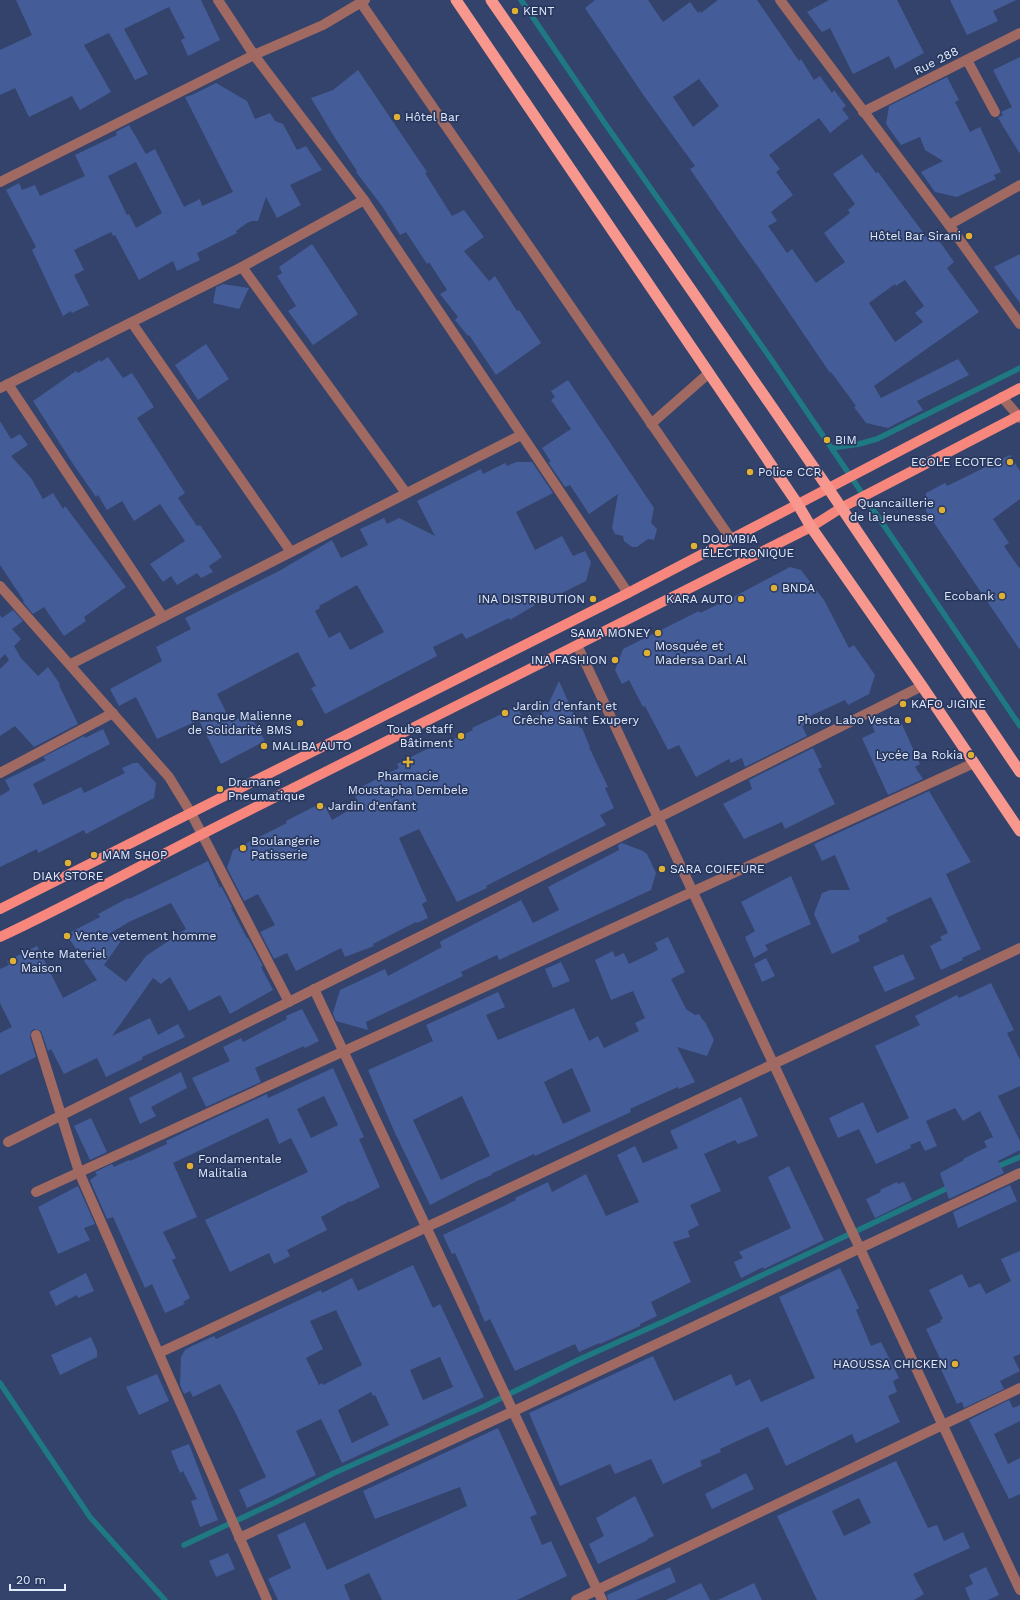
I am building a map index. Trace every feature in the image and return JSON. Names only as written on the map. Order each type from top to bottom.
[{"type":"highway","points":[[456,0],[797,503],[811,527],[922,686],[1020,831]]},
{"type":"highway","points":[[491,0],[828,488],[1020,772]]},
{"type":"main road","points":[[0,909],[628,593],[797,503],[1020,388]]},
{"type":"main road","points":[[0,937],[51,913],[202,834],[578,647],[811,527],[841,508],[1020,416]]},
{"type":"street","points":[[218,0],[254,55],[364,200],[628,593]]},
{"type":"street","points":[[780,0],[949,225],[1020,324]]},
{"type":"street","points":[[0,182],[254,55],[323,25],[363,2],[731,539]]},
{"type":"street","name":"Rue 288","points":[[863,112],[1020,33]]},
{"type":"street","points":[[967,60],[995,112]]},
{"type":"street","points":[[949,225],[1020,185]]},
{"type":"street","points":[[163,617],[4,386],[242,267],[364,200]]},
{"type":"street","points":[[242,267],[406,493]]},
{"type":"street","points":[[132,323],[291,552]]},
{"type":"street","points":[[651,424],[709,373]]},
{"type":"street","points":[[1002,397],[1020,416]]},
{"type":"street","points":[[71,664],[521,435]]},
{"type":"street","points":[[1,590],[71,664],[169,777],[202,834],[289,1002]]},
{"type":"street","points":[[578,647],[1020,1590]]},
{"type":"street","points":[[8,1142],[922,686]]},
{"type":"street","points":[[0,773],[113,713]]},
{"type":"street","points":[[36,1192],[974,763]]},
{"type":"street","points":[[158,1353],[1020,948]]},
{"type":"street","points":[[314,989],[602,1600]]},
{"type":"street","points":[[36,1035],[79,1172],[267,1600]]},
{"type":"street","points":[[239,1538],[514,1411],[1020,1173]]},
{"type":"street","points":[[576,1600],[1020,1388]]},
{"type":"building","points":[[16,0],[201,0],[220,40],[188,56],[181,40],[185,38],[169,7],[124,29],[148,74],[135,80],[109,33],[84,45],[111,92],[80,110],[72,96],[29,117],[15,88],[0,95],[0,50],[32,35]]},
{"type":"building","points":[[595,0],[648,0],[663,22],[690,2],[698,13],[700,11],[701,13],[718,0],[757,0],[799,61],[801,59],[814,80],[820,76],[832,93],[834,90],[846,106],[842,109],[849,118],[830,133],[819,118],[769,155],[780,169],[776,172],[793,195],[771,212],[777,221],[768,226],[787,253],[792,249],[816,283],[845,262],[824,233],[850,213],[848,210],[855,204],[833,174],[862,154],[876,173],[878,172],[928,239],[935,235],[954,262],[947,268],[979,312],[874,386],[881,398],[958,359],[969,375],[917,401],[923,410],[888,428],[866,423],[854,407],[856,406],[831,372],[830,373],[690,169],[695,166],[644,96],[585,8]],"holes":[[[699,79],[719,106],[693,127],[673,97]],[[905,280],[924,306],[915,313],[923,322],[895,342],[869,303],[895,284],[896,286]]]},
{"type":"building","points":[[829,0],[897,0],[924,53],[895,69],[889,56],[853,74],[830,28],[822,32],[807,12]]},
{"type":"building","points":[[950,0],[1016,0],[993,11],[998,21],[967,35]]},
{"type":"building","points":[[1020,57],[1020,154],[998,118],[1003,115],[1001,112],[1012,107],[993,70]]},
{"type":"building","points":[[358,70],[427,172],[425,173],[452,216],[464,210],[484,237],[464,251],[489,281],[495,276],[517,311],[519,310],[541,343],[496,375],[469,335],[468,336],[455,320],[458,317],[440,294],[447,290],[429,262],[427,264],[406,232],[400,235],[382,206],[356,172],[357,171],[311,98],[333,90]]},
{"type":"building","points":[[947,77],[959,100],[955,102],[970,132],[980,127],[1001,172],[994,175],[996,179],[957,197],[935,192],[921,172],[943,161],[925,150],[920,137],[901,145],[886,124],[889,106]]},
{"type":"building","points":[[216,83],[247,101],[255,119],[270,113],[275,121],[283,124],[297,150],[306,146],[322,170],[290,185],[301,205],[277,218],[266,197],[258,221],[247,223],[236,231],[237,233],[197,253],[200,260],[177,271],[173,261],[139,280],[115,235],[113,236],[111,232],[74,250],[84,270],[74,275],[89,305],[72,313],[71,311],[63,316],[32,250],[36,247],[6,190],[19,183],[22,190],[35,185],[40,196],[85,176],[75,155],[117,135],[116,132],[129,125],[146,154],[155,149],[184,207],[200,199],[202,206],[233,192],[185,97]],"holes":[[[136,162],[162,213],[136,228],[129,214],[127,215],[108,176]]]},
{"type":"building","points":[[312,244],[358,314],[313,345],[288,311],[296,306],[277,276],[282,273],[279,267]]},
{"type":"building","points":[[1020,254],[1020,303],[994,267]]},
{"type":"building","points":[[223,284],[249,288],[239,309],[213,303],[216,287]]},
{"type":"building","points":[[206,344],[229,379],[198,400],[175,365]]},
{"type":"building","points":[[108,357],[123,378],[132,373],[154,407],[137,418],[185,493],[178,498],[197,526],[200,525],[222,557],[209,566],[213,572],[201,578],[197,573],[177,585],[171,576],[163,582],[150,564],[185,541],[160,504],[134,521],[122,501],[107,510],[98,495],[96,497],[73,464],[33,401],[76,371],[78,373]]},
{"type":"building","points":[[568,380],[654,508],[651,523],[657,529],[654,540],[648,539],[637,547],[632,547],[624,541],[623,536],[615,534],[612,528],[618,494],[589,514],[570,485],[565,487],[548,462],[551,462],[542,448],[571,429],[551,400],[555,397],[551,391]]},
{"type":"building","points":[[0,421],[11,439],[20,434],[28,445],[11,456],[31,478],[43,499],[53,493],[63,509],[65,506],[126,587],[84,617],[86,621],[64,636],[44,607],[33,614],[23,602],[24,601],[0,565]]},
{"type":"building","points":[[1010,455],[1020,471],[1020,499],[993,519],[1009,543],[1004,546],[1020,569],[1020,650],[926,511],[926,493],[945,483],[947,486]]},
{"type":"building","points":[[516,462],[532,462],[553,493],[516,512],[535,550],[562,536],[573,556],[585,551],[591,562],[586,581],[548,600],[547,598],[510,620],[509,618],[466,639],[462,633],[433,647],[437,656],[325,714],[311,688],[316,686],[298,652],[217,694],[231,722],[249,713],[265,741],[221,764],[199,720],[157,739],[136,697],[119,706],[110,689],[162,661],[156,647],[191,629],[185,618],[279,571],[332,540],[341,558],[368,545],[360,529],[384,518],[387,524],[399,518],[435,536],[417,501],[481,469],[483,474],[505,463],[507,466]],"holes":[[[357,585],[384,632],[350,650],[340,632],[329,638],[315,611],[320,608],[319,606]]]},
{"type":"building","points":[[790,567],[801,570],[824,600],[849,648],[854,645],[875,675],[869,694],[848,705],[845,700],[810,716],[813,721],[802,726],[807,736],[745,767],[742,758],[731,763],[729,759],[696,777],[679,745],[668,750],[645,706],[643,707],[629,680],[622,684],[615,670],[623,649],[699,611],[700,613],[733,597]]},
{"type":"building","points":[[13,610],[23,621],[12,629],[21,639],[14,646],[21,658],[38,676],[48,667],[60,684],[59,685],[78,724],[34,747],[15,726],[0,736],[0,669],[9,660],[5,654],[0,659],[0,615],[2,618]]},
{"type":"building","points":[[559,681],[608,787],[605,788],[614,808],[600,815],[606,825],[486,886],[487,888],[457,902],[419,829],[399,838],[427,901],[422,904],[428,918],[417,923],[416,922],[373,944],[374,946],[345,957],[341,948],[296,971],[287,953],[274,959],[260,932],[275,925],[258,894],[244,901],[227,868],[233,850],[287,823],[286,821],[323,802],[332,820],[356,806],[355,804],[358,802],[353,791],[399,768],[397,764],[433,746],[434,748],[473,730],[472,728],[510,710],[517,707],[525,722],[545,711]]},
{"type":"building","points":[[885,716],[900,720],[920,764],[915,767],[923,779],[888,795],[862,738],[875,732],[871,723]]},
{"type":"building","points":[[103,729],[110,744],[33,784],[43,805],[81,787],[84,793],[125,773],[122,768],[133,763],[138,763],[156,783],[154,798],[86,834],[84,830],[38,853],[37,849],[0,867],[0,796],[10,790],[5,780],[46,760],[43,757],[84,736],[85,738]]},
{"type":"building","points":[[813,748],[822,767],[818,769],[835,804],[785,829],[782,822],[744,839],[723,804],[752,789],[749,780]]},
{"type":"building","points":[[929,791],[971,862],[946,874],[981,949],[962,958],[963,960],[941,970],[930,946],[942,940],[940,937],[948,933],[931,897],[886,918],[888,921],[858,936],[860,941],[832,954],[814,914],[822,893],[830,890],[850,890],[835,855],[822,861],[814,844]]},
{"type":"building","points":[[622,843],[647,854],[656,873],[651,890],[499,960],[497,955],[461,972],[463,976],[366,1022],[368,1030],[336,1021],[333,1013],[340,990],[385,969],[388,976],[442,947],[440,943],[441,941],[521,900],[533,923],[559,910],[548,887],[619,850],[618,845]]},
{"type":"building","points":[[208,861],[220,888],[221,886],[232,907],[231,908],[263,966],[261,967],[273,990],[230,1014],[220,995],[189,1011],[170,977],[161,984],[153,978],[112,1036],[150,1018],[158,1035],[178,1024],[185,1037],[142,1057],[143,1059],[106,1077],[97,1058],[64,1074],[51,1049],[48,1051],[41,1031],[34,1029],[31,1031],[30,1037],[36,1057],[0,1075],[0,1033],[12,1027],[0,1003],[0,969],[9,965],[7,961],[37,946],[63,998],[97,980],[68,937],[73,935],[71,932],[100,917],[98,914],[128,898],[129,899]],"holes":[[[171,903],[186,929],[146,956],[126,982],[104,965],[121,941],[107,935],[129,922]]]},
{"type":"building","points":[[791,876],[811,924],[765,945],[768,950],[754,958],[745,937],[755,931],[741,902]]},
{"type":"building","points":[[668,937],[685,972],[671,979],[686,1009],[695,1015],[699,1014],[714,1040],[707,1056],[677,1047],[695,1082],[679,1089],[678,1087],[630,1109],[631,1112],[535,1156],[534,1154],[430,1205],[394,1131],[368,1070],[433,1041],[426,1025],[498,992],[505,1007],[486,1015],[498,1040],[574,1008],[589,1041],[598,1036],[604,1048],[639,1031],[635,1023],[645,1018],[633,991],[611,1000],[595,960],[613,951],[615,957],[624,953],[629,964],[658,950],[655,943]],"holes":[[[572,1068],[591,1111],[563,1124],[544,1082]],[[462,1096],[490,1156],[441,1180],[413,1120]]]},
{"type":"building","points":[[903,954],[915,979],[885,992],[873,967]]},
{"type":"building","points":[[766,958],[775,976],[762,982],[754,964]]},
{"type":"building","points":[[561,962],[570,981],[553,988],[545,969]]},
{"type":"building","points":[[991,983],[1014,1030],[1007,1033],[1020,1060],[1020,1086],[998,1096],[1020,1141],[1020,1150],[998,1161],[1004,1173],[949,1199],[940,1173],[987,1147],[984,1141],[993,1137],[980,1111],[963,1121],[955,1108],[926,1121],[937,1146],[925,1151],[920,1141],[910,1145],[911,1148],[876,1164],[859,1129],[838,1138],[829,1118],[863,1102],[877,1133],[909,1118],[875,1046],[920,1025],[915,1016],[957,995],[959,998]]},
{"type":"building","points":[[302,1009],[319,1041],[305,1048],[304,1046],[255,1068],[261,1082],[206,1107],[192,1078],[230,1061],[223,1047],[241,1038],[243,1042],[287,1019],[286,1016]]},
{"type":"building","points":[[333,1068],[364,1137],[359,1139],[380,1187],[321,1217],[327,1230],[287,1250],[290,1256],[274,1264],[269,1253],[230,1272],[205,1220],[308,1172],[291,1138],[279,1144],[268,1118],[173,1163],[197,1217],[163,1232],[176,1258],[172,1260],[190,1298],[183,1302],[185,1304],[165,1313],[152,1284],[145,1288],[113,1217],[107,1219],[90,1180],[97,1175],[95,1172],[112,1164],[114,1167],[129,1160],[130,1161],[167,1144],[166,1141],[212,1119],[267,1094],[268,1098]],"holes":[[[324,1096],[338,1125],[311,1138],[297,1109]]]},
{"type":"building","points":[[181,1072],[187,1088],[151,1107],[156,1116],[140,1124],[129,1098]]},
{"type":"building","points":[[741,1097],[758,1136],[738,1144],[735,1140],[704,1154],[721,1191],[690,1205],[699,1225],[688,1231],[690,1237],[673,1242],[691,1282],[651,1302],[657,1316],[640,1324],[640,1326],[579,1352],[575,1344],[515,1371],[490,1319],[485,1322],[455,1253],[452,1254],[443,1235],[516,1200],[515,1198],[548,1182],[552,1192],[586,1174],[606,1216],[639,1202],[617,1155],[635,1146],[643,1163],[678,1148],[670,1131]]},
{"type":"building","points":[[91,1118],[107,1152],[90,1160],[74,1126]]},
{"type":"building","points":[[789,1166],[824,1240],[764,1269],[763,1267],[741,1278],[734,1262],[743,1258],[739,1252],[791,1228],[768,1177]]},
{"type":"building","points":[[897,1182],[898,1184],[904,1182],[912,1200],[875,1218],[866,1199]]},
{"type":"building","points":[[1010,1185],[1017,1201],[958,1228],[953,1212]]},
{"type":"building","points":[[78,1186],[95,1224],[84,1228],[90,1240],[58,1254],[38,1207]]},
{"type":"building","points":[[1020,1251],[1020,1354],[1013,1357],[1020,1371],[1000,1381],[1004,1389],[964,1408],[962,1402],[957,1404],[939,1365],[942,1363],[926,1329],[941,1322],[940,1320],[943,1319],[929,1290],[962,1274],[969,1288],[980,1283],[986,1294],[1011,1281],[1001,1259]]},
{"type":"building","points":[[413,1265],[433,1308],[440,1304],[484,1397],[342,1463],[321,1419],[296,1431],[316,1475],[247,1508],[239,1490],[266,1477],[220,1384],[193,1397],[190,1391],[184,1394],[180,1385],[181,1357],[185,1350],[192,1346],[214,1336],[216,1339],[321,1290],[322,1293],[352,1278],[358,1291]],"holes":[[[336,1310],[362,1365],[323,1385],[322,1383],[319,1385],[306,1358],[323,1349],[310,1321]],[[440,1357],[453,1387],[423,1400],[410,1370]],[[371,1392],[373,1396],[375,1395],[389,1425],[352,1443],[338,1410]]]},
{"type":"building","points":[[840,1268],[859,1308],[856,1310],[871,1346],[881,1342],[899,1378],[893,1381],[897,1392],[888,1396],[900,1422],[856,1443],[852,1434],[786,1466],[768,1427],[720,1449],[721,1452],[700,1461],[702,1466],[663,1484],[651,1459],[615,1474],[610,1464],[560,1486],[529,1413],[653,1356],[674,1401],[731,1374],[736,1386],[750,1379],[761,1402],[815,1378],[779,1297]]},
{"type":"building","points":[[86,1273],[94,1291],[78,1298],[77,1295],[56,1306],[49,1292]]},
{"type":"building","points":[[91,1337],[97,1351],[97,1357],[60,1375],[51,1355]]},
{"type":"building","points":[[157,1374],[169,1401],[139,1415],[126,1387]]},
{"type":"building","points":[[1009,1400],[1013,1408],[1020,1405],[1020,1421],[994,1434],[1008,1464],[1020,1458],[1020,1494],[1009,1499],[969,1420]]},
{"type":"building","points":[[498,1428],[537,1514],[530,1517],[542,1545],[551,1541],[567,1576],[517,1600],[382,1600],[369,1573],[344,1585],[350,1600],[278,1600],[268,1579],[291,1568],[277,1535],[305,1522],[327,1570],[467,1506],[460,1487],[375,1519],[363,1491]]},
{"type":"building","points":[[189,1444],[218,1520],[200,1527],[191,1501],[197,1499],[183,1471],[180,1473],[171,1451]]},
{"type":"building","points":[[896,1461],[928,1528],[937,1525],[944,1541],[963,1532],[970,1548],[913,1574],[924,1594],[914,1600],[817,1600],[777,1516]],"holes":[[[859,1498],[871,1523],[844,1536],[832,1511]]]},
{"type":"building","points":[[746,1473],[754,1489],[712,1509],[705,1494]]},
{"type":"building","points":[[635,1496],[654,1536],[598,1564],[589,1544],[604,1536],[596,1518]]},
{"type":"building","points":[[228,1553],[235,1569],[216,1577],[209,1561]]},
{"type":"building","points":[[670,1567],[676,1582],[636,1600],[608,1600],[607,1595]]},
{"type":"building","points":[[986,1567],[999,1595],[988,1600],[970,1600],[965,1588],[973,1584],[969,1575]]},
{"type":"building","points":[[701,1583],[710,1600],[666,1600]]},
{"type":"building","points":[[754,1583],[762,1600],[718,1600]]},
{"type":"waterway","points":[[521,0],[604,122],[771,359],[1020,726]]},
{"type":"waterway","points":[[832,448],[859,444],[877,439],[1020,368]]},
{"type":"waterway","points":[[994,1168],[1020,1157]]},
{"type":"waterway","points":[[184,1545],[334,1473],[483,1407],[578,1360],[667,1320],[952,1186]]},
{"type":"waterway","points":[[0,1383],[90,1517],[165,1600]]},
{"type":"place","name":"KENT","points":[[515,11]]},
{"type":"place","name":"Hôtel Bar","points":[[397,117]]},
{"type":"place","name":"Hôtel Bar Sirani","points":[[969,236]]},
{"type":"place","name":"BIM","points":[[827,440]]},
{"type":"place","name":"ECOLE ECOTEC","points":[[1010,462]]},
{"type":"place","name":"Police CCR","points":[[750,472]]},
{"type":"place","name":"Quancaillerie de la jeunesse","points":[[942,510]]},
{"type":"place","name":"DOUMBIA ÉLECTRONIQUE","points":[[694,546]]},
{"type":"place","name":"BNDA","points":[[774,588]]},
{"type":"place","name":"Ecobank","points":[[1002,596]]},
{"type":"place","name":"INA DISTRIBUTION","points":[[593,599]]},
{"type":"place","name":"KARA AUTO","points":[[741,599]]},
{"type":"place","name":"SAMA MONEY","points":[[658,633]]},
{"type":"place","name":"Mosquée et Madersa Darl Al","points":[[647,653]]},
{"type":"place","name":"INA FASHION","points":[[615,660]]},
{"type":"place","name":"KAFO JIGINE","points":[[903,704]]},
{"type":"place","name":"Jardin d'enfant et Crêche Saint Exupery","points":[[505,713]]},
{"type":"place","name":"Photo Labo Vesta","points":[[908,720]]},
{"type":"place","name":"Banque Malienne de Solidarité BMS","points":[[300,723]]},
{"type":"place","name":"Touba staff Bâtiment","points":[[461,736]]},
{"type":"place","name":"MALIBA AUTO","points":[[264,746]]},
{"type":"place","name":"Lycée Ba Rokia","points":[[971,755]]},
{"type":"place","name":"Pharmacie Moustapha Dembele","points":[[408,762]]},
{"type":"place","name":"Dramane Pneumatique","points":[[220,789]]},
{"type":"place","name":"Jardin d'enfant","points":[[320,806]]},
{"type":"place","name":"Boulangerie Patisserie","points":[[243,848]]},
{"type":"place","name":"MAM SHOP","points":[[94,855]]},
{"type":"place","name":"DIAK STORE","points":[[68,863]]},
{"type":"place","name":"SARA COIFFURE","points":[[662,869]]},
{"type":"place","name":"Vente vetement homme","points":[[67,936]]},
{"type":"place","name":"Vente Materiel Maison","points":[[13,961]]},
{"type":"place","name":"Fondamentale Malitalia","points":[[190,1166]]},
{"type":"place","name":"HAOUSSA CHICKEN","points":[[955,1364]]}]
